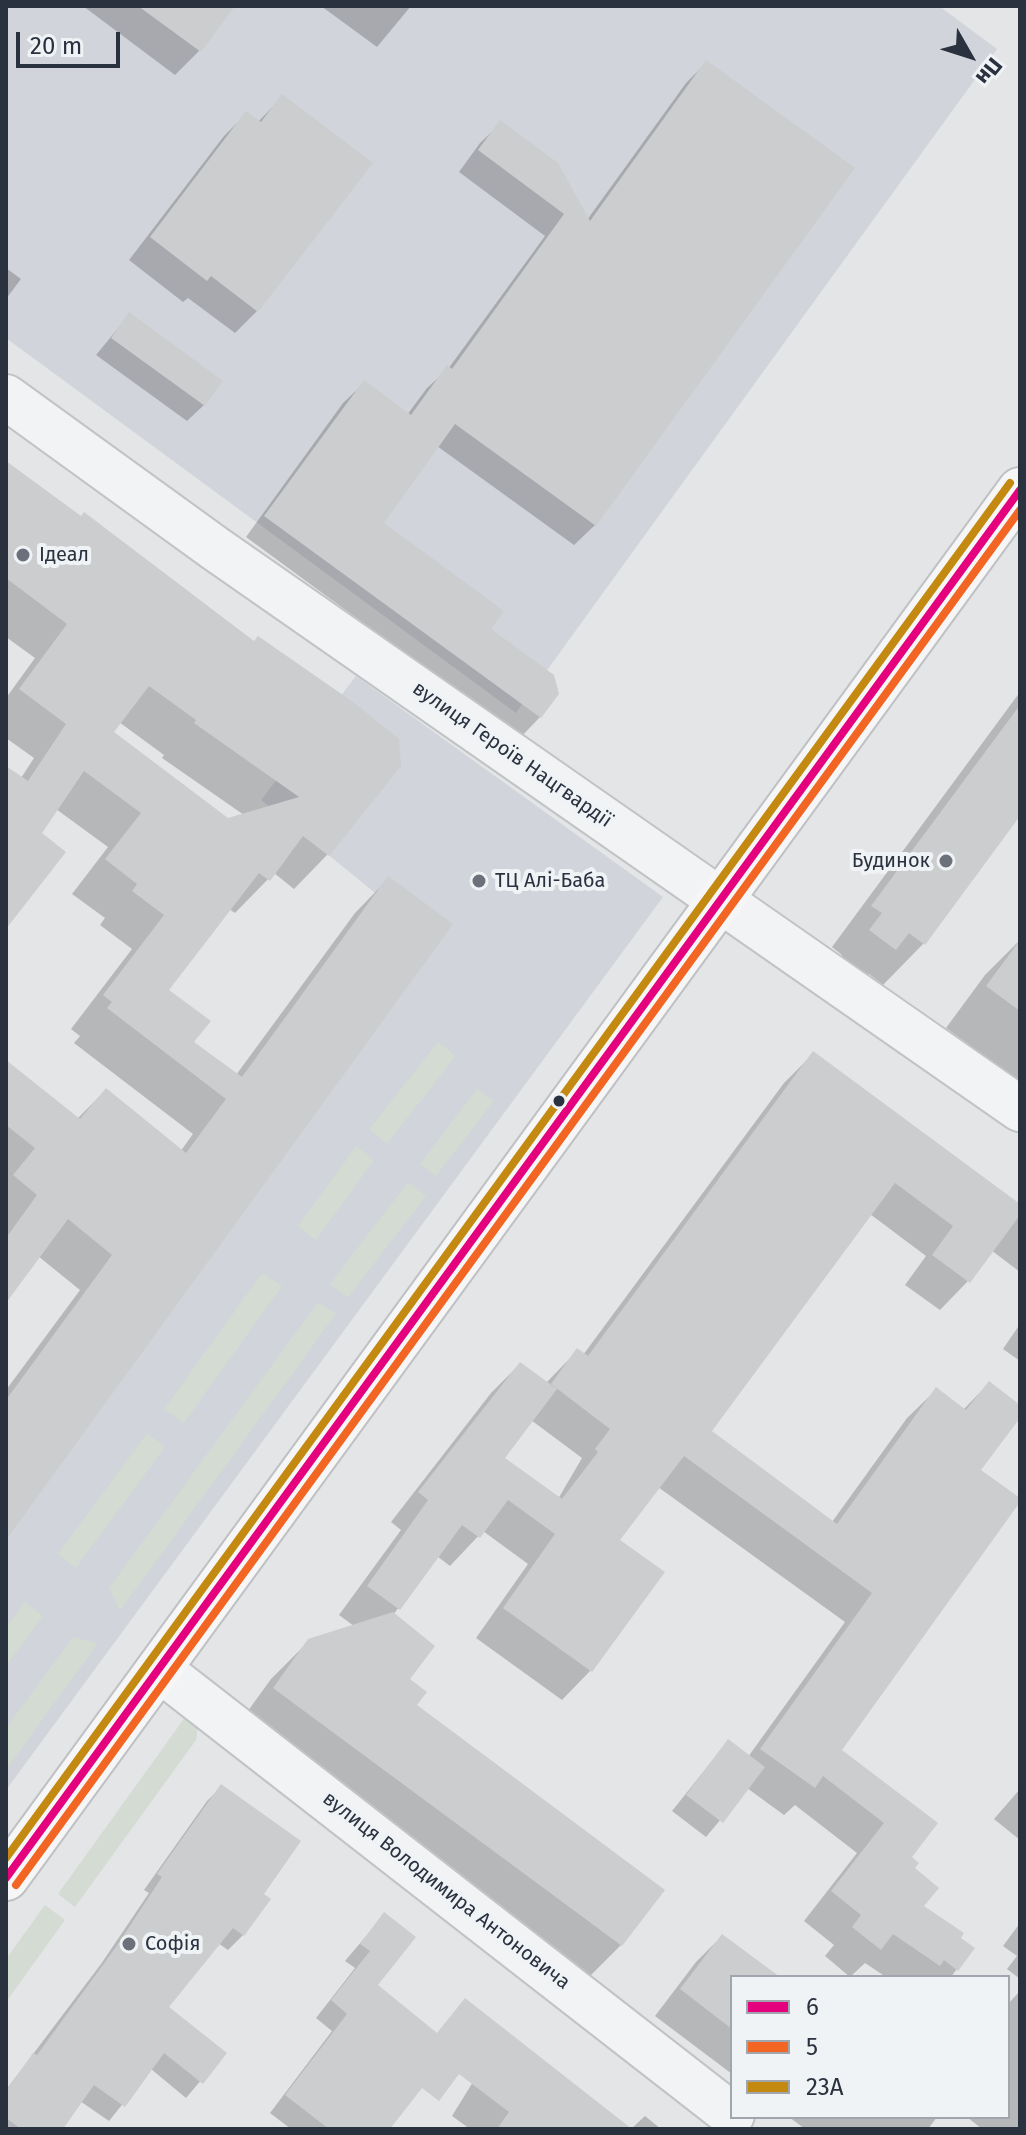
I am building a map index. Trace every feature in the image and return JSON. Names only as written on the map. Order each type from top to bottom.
[{"type":"main road","points":[[6,1878],[1020,490]]},
{"type":"street","name":"вулиця Героїв Нацгвардії","points":[[6,397],[216,549],[1020,1109]]},
{"type":"street","name":"вулиця Володимира Антоновича","points":[[159,1669],[730,2114]]},
{"type":"shaded area","points":[[6,6],[939,6],[997,49],[516,713],[6,338]]},
{"type":"shaded area","points":[[356,676],[663,897],[6,1790],[6,1460],[406,918],[261,800]]},
{"type":"shaded area","points":[[438,1042],[456,1056],[387,1144],[369,1129]]},
{"type":"shaded area","points":[[477,1089],[494,1101],[436,1176],[420,1164]]},
{"type":"shaded area","points":[[356,1146],[374,1160],[316,1240],[298,1226]]},
{"type":"shaded area","points":[[408,1182],[426,1196],[348,1298],[330,1284]]},
{"type":"shaded area","points":[[262,1273],[282,1286],[184,1423],[164,1409]]},
{"type":"shaded area","points":[[318,1302],[336,1314],[120,1611],[109,1588]]},
{"type":"shaded area","points":[[147,1433],[165,1447],[76,1568],[58,1554]]},
{"type":"shaded area","points":[[25,1602],[43,1616],[6,1666],[6,1627]]},
{"type":"shaded area","points":[[73,1637],[98,1643],[6,1770],[6,1728]]},
{"type":"shaded area","points":[[191,1709],[198,1727],[196,1740],[75,1907],[58,1894]]},
{"type":"shaded area","points":[[45,1905],[65,1920],[6,2002],[6,1959]]},
{"type":"building","points":[[138,6],[235,6],[201,52]]},
{"type":"building","points":[[706,60],[855,168],[596,526],[455,424],[384,523],[504,611],[491,629],[554,675],[559,694],[541,718],[264,516],[364,380],[411,415],[447,365],[452,369],[564,214],[478,150],[500,120],[558,163],[590,221]]},
{"type":"building","points":[[282,94],[373,163],[258,312],[211,276],[207,281],[150,237],[246,111],[261,122]]},
{"type":"building","points":[[129,312],[223,381],[205,406],[111,338]]},
{"type":"building","points":[[6,461],[81,516],[84,512],[254,641],[258,636],[353,702],[399,739],[401,766],[329,856],[303,836],[270,881],[259,873],[169,990],[211,1021],[194,1042],[242,1077],[388,876],[453,924],[6,1540],[6,1400],[112,1255],[68,1219],[6,1303],[6,1238],[37,1195],[13,1175],[35,1148],[6,1125],[6,1060],[80,1119],[106,1088],[186,1153],[226,1099],[107,1008],[112,1002],[103,995],[164,915],[132,891],[137,884],[105,859],[141,813],[84,771],[42,833],[66,852],[6,929],[6,766],[28,781],[66,724],[19,689],[67,624],[6,578]],"holes":[[[149,686],[196,720],[194,723],[299,797],[228,818],[114,732]]]},
{"type":"building","name":"Будинок","points":[[1020,705],[1020,816],[925,945],[909,933],[896,950],[869,930],[882,913],[871,906]]},
{"type":"building","points":[[1020,940],[1020,1011],[986,986]]},
{"type":"building","points":[[813,1051],[1020,1204],[1020,1215],[970,1283],[932,1255],[953,1226],[895,1183],[712,1431],[837,1524],[936,1387],[966,1410],[989,1381],[1020,1405],[1020,1418],[981,1470],[1020,1498],[1020,1502],[842,1750],[938,1823],[912,1857],[919,1863],[915,1868],[939,1888],[924,1906],[964,1933],[961,1938],[975,1948],[958,1971],[944,1960],[940,1966],[893,1934],[881,1950],[852,1927],[861,1915],[831,1891],[884,1823],[823,1776],[815,1788],[760,1749],[872,1593],[684,1456],[620,1540],[665,1572],[592,1672],[503,1608],[555,1534],[508,1500],[480,1538],[462,1525],[400,1610],[367,1586],[428,1500],[418,1492],[520,1362],[557,1389],[505,1458],[562,1499],[598,1452],[595,1449],[610,1429],[551,1384],[577,1348],[588,1356]]},
{"type":"building","points":[[393,1612],[435,1646],[410,1679],[427,1692],[417,1705],[665,1890],[622,1946],[273,1688],[308,1639]]},
{"type":"building","points":[[728,1739],[765,1767],[723,1823],[686,1795]]},
{"type":"building","points":[[221,1784],[301,1841],[264,1894],[271,1899],[244,1936],[233,1928],[169,2007],[227,2053],[203,2084],[164,2053],[125,2107],[94,2085],[63,2129],[21,2129],[6,2118],[6,2091],[33,2053],[37,2055],[116,1947],[162,1877],[157,1874]]},
{"type":"building","points":[[384,1912],[416,1937],[378,1985],[437,2033],[465,1998],[632,2129],[497,2129],[509,2112],[459,2074],[439,2101],[422,2088],[390,2129],[329,2129],[285,2095],[347,2014],[331,2000],[370,1951],[360,1944]]},
{"type":"building","points":[[722,1934],[777,1975],[730,1975],[730,2027],[680,1989]]},
{"type":"transit line","name":"23А","points":[[6,1858],[1010,483]]},
{"type":"transit line","name":"6","points":[[6,1878],[1020,490]]},
{"type":"transit line","name":"5","points":[[16,1885],[1020,510]]},
{"type":"place","name":"Ідеал","points":[[23,555]]},
{"type":"place","name":"Будинок","points":[[946,861]]},
{"type":"place","name":"ТЦ Алі-Баба","points":[[479,881]]},
{"type":"place","name":"Софія","points":[[129,1944]]}]
